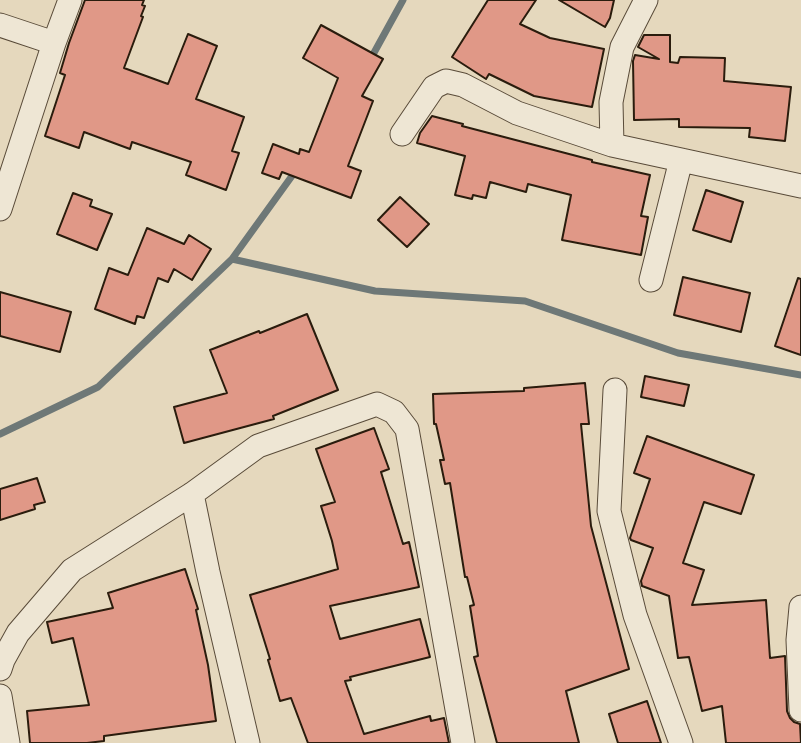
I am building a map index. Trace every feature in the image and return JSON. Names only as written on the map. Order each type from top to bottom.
[{"type":"street","points":[[0,209],[70,0]]},
{"type":"street","points":[[612,145],[611,102],[622,47],[646,0]]},
{"type":"street","points":[[0,25],[54,43]]},
{"type":"street","points":[[402,134],[434,87],[446,81],[463,85],[517,113],[612,145],[801,186]]},
{"type":"street","points":[[651,280],[681,160]]},
{"type":"street","points":[[615,390],[609,511],[635,615],[681,743]]},
{"type":"street","points":[[0,668],[18,634],[72,570],[192,494],[258,446],[377,404],[394,412],[407,429],[463,743]]},
{"type":"street","points":[[192,494],[248,743]]},
{"type":"street","points":[[801,607],[798,640],[801,710]]},
{"type":"street","points":[[0,696],[8,743]]},
{"type":"building","points":[[85,0],[144,0],[143,17],[124,68],[168,84],[188,34],[217,46],[196,99],[244,117],[232,151],[239,153],[226,190],[186,175],[191,162],[132,142],[130,149],[84,132],[79,148],[45,136],[65,75],[60,73]]},
{"type":"building","points":[[488,0],[536,0],[520,24],[550,38],[604,49],[592,107],[534,96],[489,74],[486,79],[452,57]]},
{"type":"building","points":[[559,0],[614,0],[605,27]]},
{"type":"building","points":[[321,25],[383,59],[362,96],[373,101],[348,166],[361,171],[351,198],[282,172],[279,179],[262,173],[273,144],[299,154],[300,149],[309,152],[338,78],[303,58]]},
{"type":"building","points":[[644,35],[670,35],[670,62],[678,63],[680,57],[725,58],[724,81],[791,87],[785,141],[749,137],[750,128],[679,127],[679,119],[634,120],[635,55],[659,59],[638,47]]},
{"type":"building","points":[[432,116],[592,162],[650,175],[641,216],[648,217],[641,255],[562,240],[571,195],[528,184],[526,192],[490,182],[486,198],[473,195],[472,199],[455,195],[465,156],[417,143],[420,133]]},
{"type":"building","points":[[706,190],[743,202],[731,242],[693,230]]},
{"type":"building","points":[[73,193],[92,200],[90,206],[112,214],[97,250],[57,234]]},
{"type":"building","points":[[400,197],[429,224],[407,247],[378,220]]},
{"type":"building","points":[[147,228],[184,244],[189,235],[211,249],[192,280],[174,269],[168,282],[158,278],[144,318],[137,316],[135,324],[95,309],[109,268],[128,275]]},
{"type":"building","points":[[683,277],[750,293],[741,332],[674,315]]},
{"type":"building","points":[[798,278],[801,279],[801,355],[775,346]]},
{"type":"building","points":[[0,292],[71,312],[60,352],[0,336]]},
{"type":"building","points":[[307,314],[338,390],[273,416],[274,419],[184,443],[174,407],[227,393],[210,350]]},
{"type":"building","points":[[645,376],[689,385],[684,406],[641,397]]},
{"type":"building","points":[[585,383],[589,424],[581,424],[591,526],[629,669],[566,691],[579,743],[497,743],[474,657],[478,656],[470,606],[474,605],[465,577],[450,483],[445,484],[440,460],[444,460],[434,424],[433,394],[524,391],[524,388]]},
{"type":"building","points":[[374,428],[389,469],[381,472],[403,544],[409,542],[419,587],[330,606],[340,639],[420,619],[430,657],[350,677],[351,680],[345,681],[364,734],[430,716],[431,721],[444,718],[449,743],[308,743],[291,698],[280,701],[250,595],[338,569],[321,506],[335,502],[316,449]]},
{"type":"building","points":[[647,436],[754,475],[741,514],[704,502],[683,563],[704,570],[692,605],[766,600],[770,658],[785,656],[787,711],[794,722],[800,724],[801,743],[726,743],[722,706],[702,711],[689,657],[678,658],[669,596],[642,586],[641,581],[653,548],[630,538],[650,479],[634,473]]},
{"type":"building","points":[[37,478],[45,502],[34,505],[35,509],[0,520],[0,489]]},
{"type":"building","points":[[185,569],[198,609],[196,610],[216,721],[104,736],[104,741],[30,743],[27,711],[89,705],[73,638],[52,643],[47,622],[113,608],[108,593]]},
{"type":"building","points":[[647,701],[661,743],[618,743],[609,714]]},
{"type":"waterway","points":[[370,60],[403,0]]},
{"type":"waterway","points":[[0,434],[98,387],[232,259],[297,169]]},
{"type":"waterway","points":[[232,259],[375,291],[525,301],[678,353],[801,375]]}]
